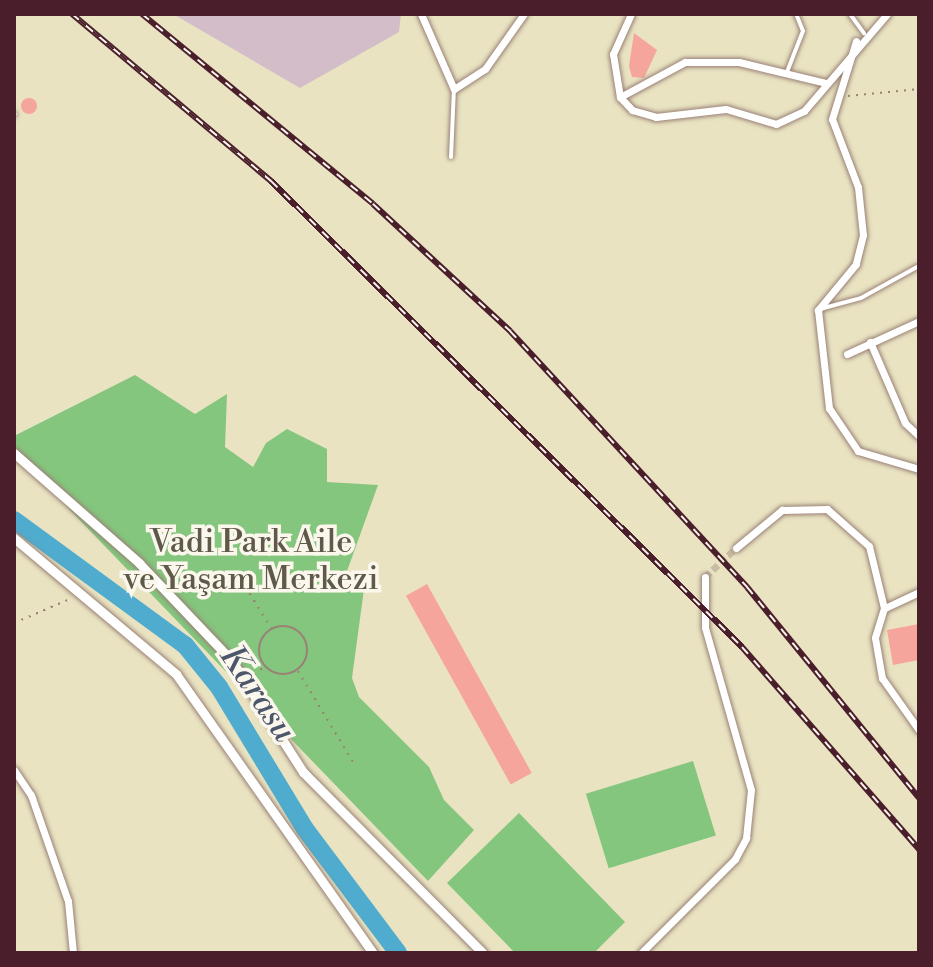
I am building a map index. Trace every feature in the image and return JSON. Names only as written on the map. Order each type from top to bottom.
[{"type":"street","points":[[421,14],[454,89],[485,69],[524,14]]},
{"type":"street","points":[[631,14],[613,47],[620,97],[647,116],[726,109],[776,124],[798,117],[856,41],[887,14]]},
{"type":"street","points":[[856,41],[832,119],[858,187],[862,250],[818,310],[835,427],[858,451],[919,469]]},
{"type":"street","points":[[620,97],[685,62],[739,62],[826,83]]},
{"type":"street","points":[[847,354],[919,321]]},
{"type":"street","points":[[870,342],[905,423],[919,436]]},
{"type":"street","points":[[14,453],[139,563],[245,682],[303,772],[483,953]]},
{"type":"street","points":[[736,548],[782,510],[827,509],[869,546],[884,608],[875,638],[882,678],[919,730]]},
{"type":"street","points":[[14,538],[176,674],[373,953]]},
{"type":"street","points":[[641,953],[735,859],[746,838],[751,790],[705,627],[705,577]]},
{"type":"street","points":[[884,608],[919,592]]},
{"type":"street","points":[[14,770],[31,795],[68,901],[73,953]]},
{"type":"lane","points":[[786,74],[803,31],[796,14]]},
{"type":"lane","points":[[850,14],[864,33]]},
{"type":"lane","points":[[451,157],[454,89]]},
{"type":"lane","points":[[818,310],[861,298],[919,266]]},
{"type":"path","points":[[839,93],[870,97],[919,89]]},
{"type":"path","points":[[237,573],[271,629]]},
{"type":"path","points":[[14,623],[76,593]]},
{"type":"path","points":[[289,626],[302,634],[307,657],[297,670],[282,675],[265,666],[259,647],[271,629],[289,626]]},
{"type":"path","points":[[245,682],[265,666]]},
{"type":"path","points":[[297,670],[355,765]]},
{"type":"shaded area","points":[[173,14],[401,14],[399,32],[300,88]]},
{"type":"green space","name":"Vadi Park Aile ve Yaşam Merkezi","points":[[135,375],[195,414],[227,394],[225,447],[253,467],[266,443],[287,429],[327,449],[327,482],[378,485],[342,585],[364,589],[352,678],[359,697],[429,767],[444,800],[474,830],[428,881],[14,452],[14,436]]},
{"type":"green space","points":[[693,761],[716,836],[609,868],[586,794]]},
{"type":"green space","points":[[519,813],[625,922],[594,953],[515,953],[447,883]]},
{"type":"building","points":[[634,33],[657,50],[644,78],[632,77],[629,66]]},
{"type":"building","points":[[29,98],[37,106],[29,114],[21,106]]},
{"type":"building","points":[[427,584],[532,773],[511,785],[406,596]]},
{"type":"building","points":[[919,624],[919,660],[893,665],[887,630]]},
{"type":"waterway","name":"Karasu","points":[[14,520],[185,645],[219,687],[305,829],[398,953]]},
{"type":"tunnel","points":[[705,577],[736,548]]},
{"type":"railway","points":[[72,14],[271,181],[742,647],[919,849]]},
{"type":"railway","points":[[142,14],[373,204],[510,331],[747,587],[919,798]]}]
